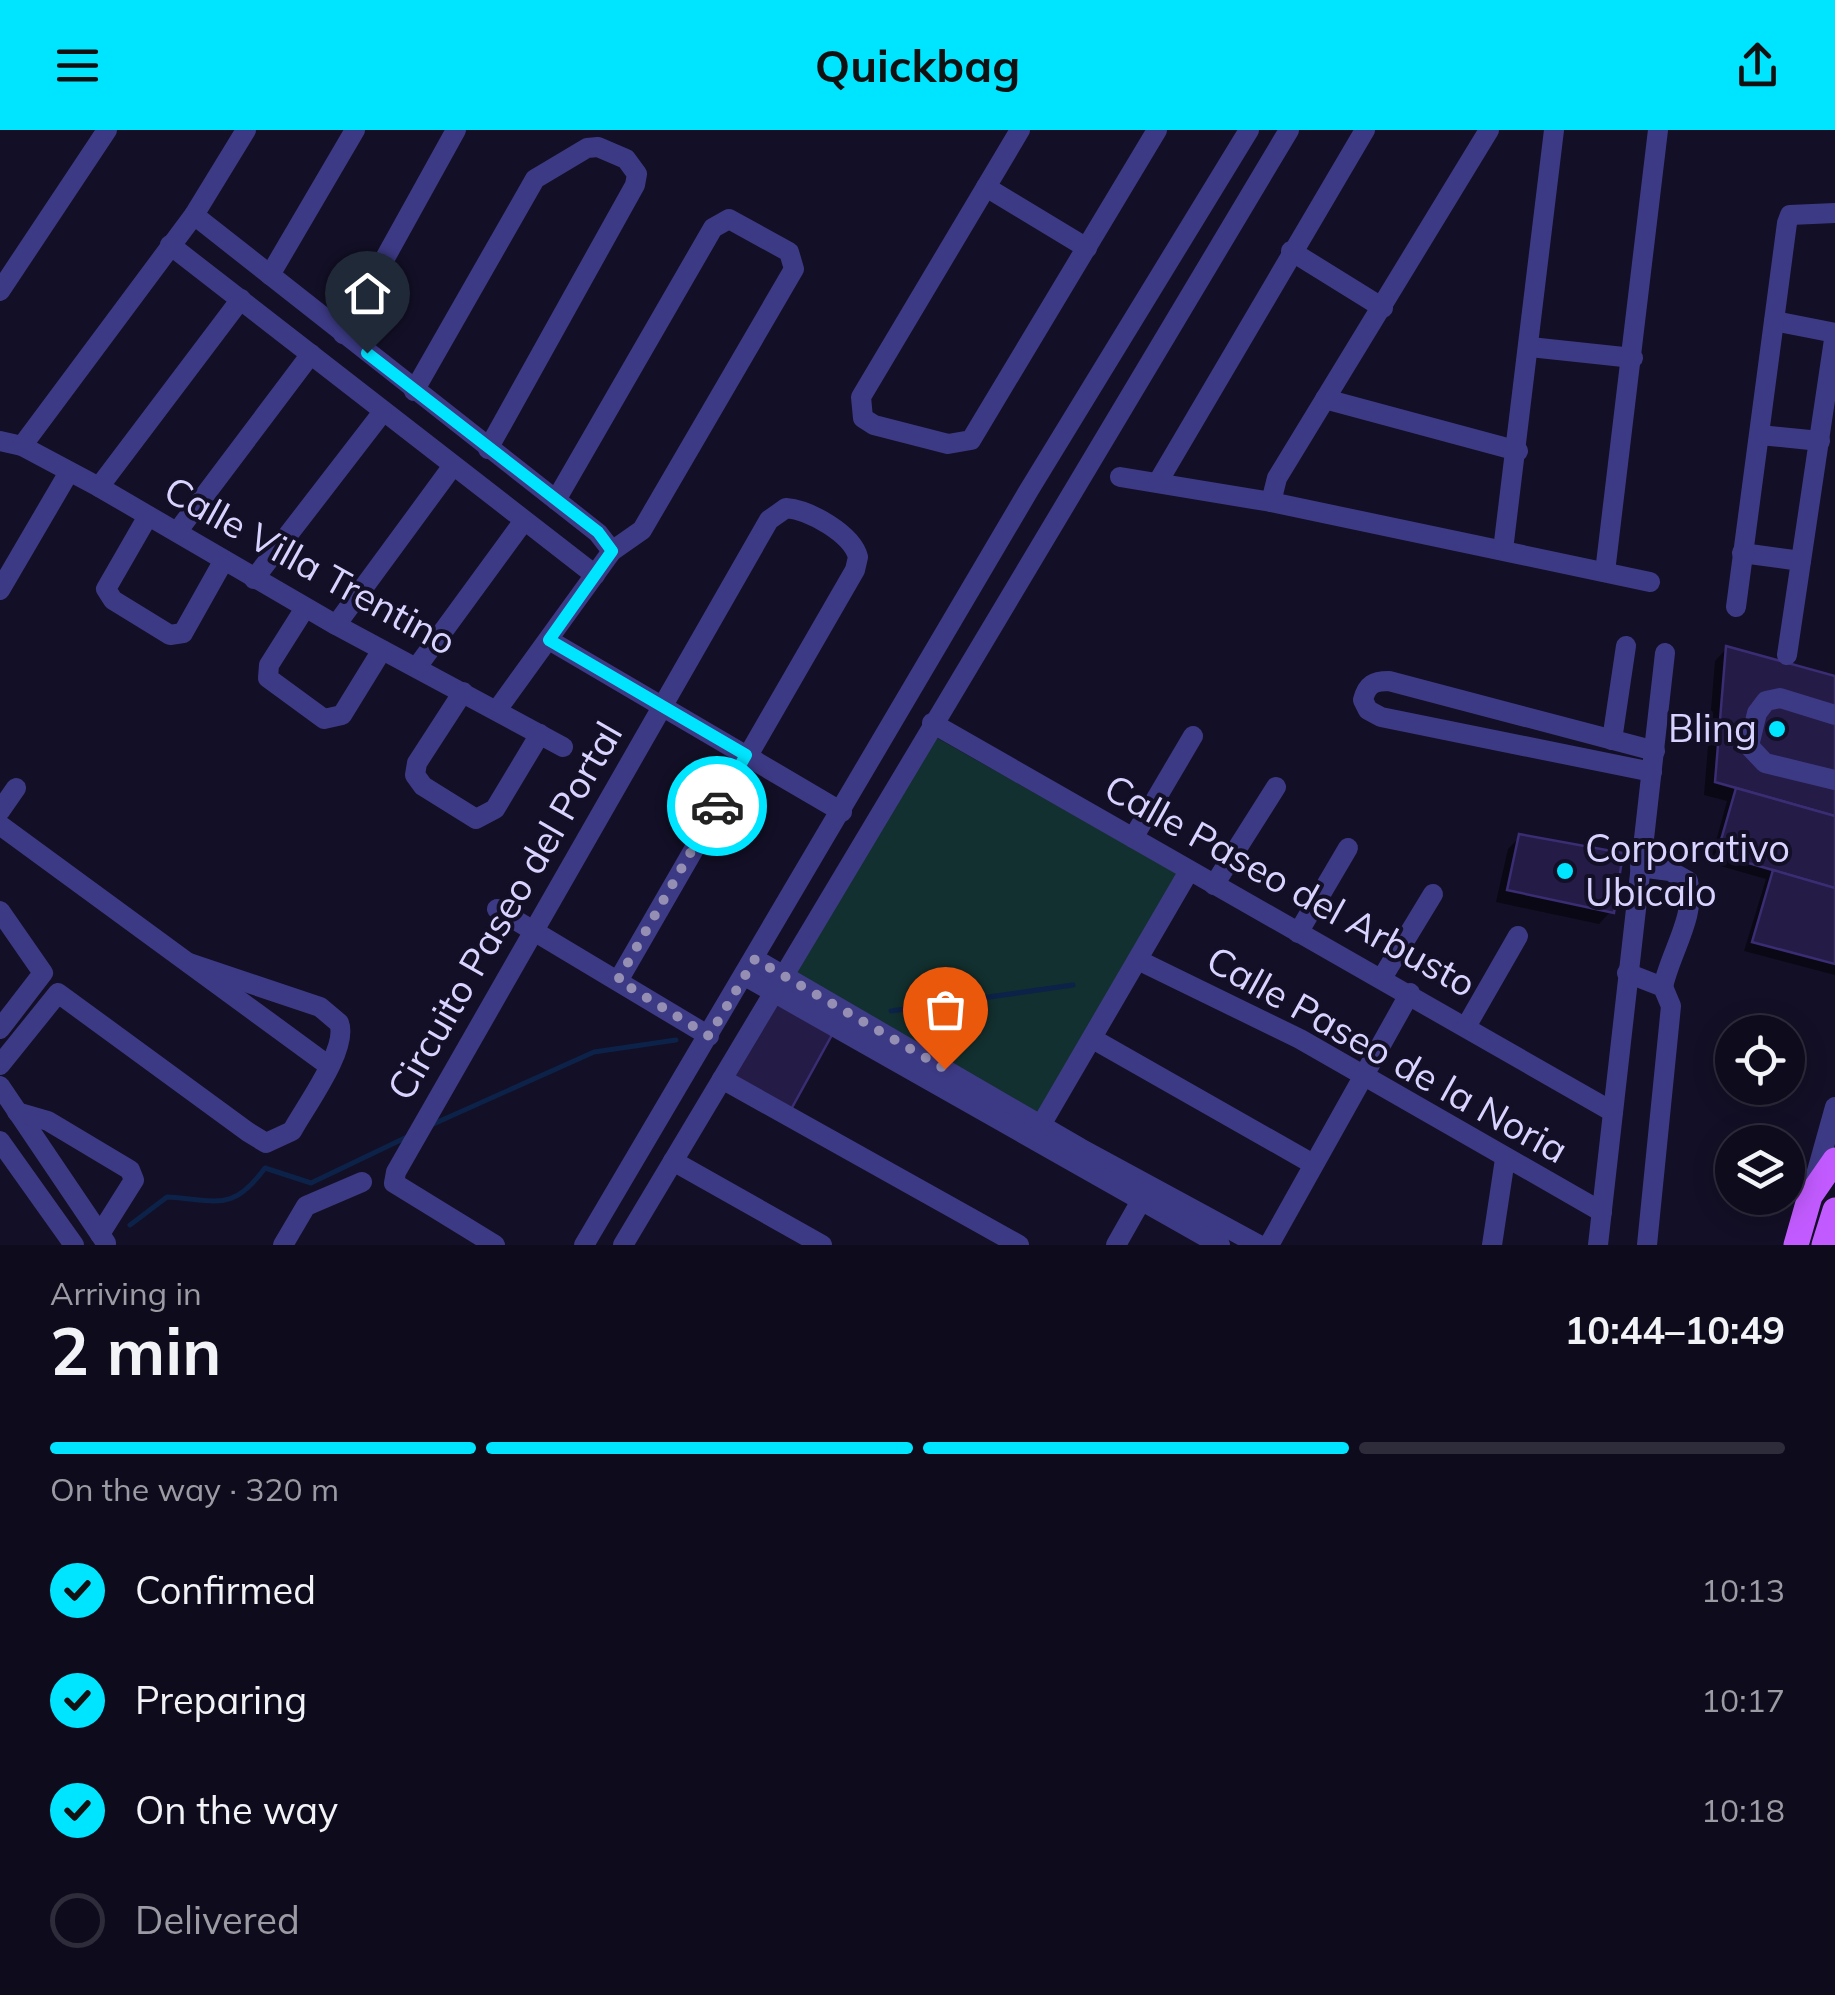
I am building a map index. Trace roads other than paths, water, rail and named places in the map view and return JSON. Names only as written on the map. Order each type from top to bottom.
[{"type":"main road","points":[[1796,1245],[1810,1196],[1835,1160]]},
{"type":"main road","points":[[1824,1245],[1835,1210]]},
{"type":"street","points":[[3,281],[107,130]]},
{"type":"street","points":[[22,446],[194,215],[246,130]]},
{"type":"street","points":[[270,274],[356,130]]},
{"type":"street","points":[[343,334],[456,130]]},
{"type":"street","points":[[1020,130],[861,397],[864,418],[874,425],[948,444],[971,440],[1157,130]]},
{"type":"street","points":[[1249,130],[589,1236],[625,1245],[932,723],[1289,130]]},
{"type":"street","points":[[1158,482],[1365,130]]},
{"type":"street","points":[[1271,502],[1277,478],[1489,130]]},
{"type":"street","points":[[1504,550],[1554,130]]},
{"type":"street","points":[[1605,572],[1658,130]]},
{"type":"street","points":[[414,391],[534,180],[587,148],[607,147],[626,159],[636,174],[635,184],[488,449]]},
{"type":"street","points":[[986,187],[1087,248]]},
{"type":"street","points":[[1736,607],[1790,214],[1835,212]]},
{"type":"street","points":[[194,215],[598,532],[612,551]]},
{"type":"street","points":[[497,710],[612,551],[642,530],[668,490],[794,269],[789,252],[738,222],[721,221],[714,228],[556,500]]},
{"type":"street","points":[[170,245],[382,413],[595,574]]},
{"type":"street","points":[[1291,252],[1382,308]]},
{"type":"street","points":[[99,487],[241,299]]},
{"type":"street","points":[[1774,321],[1835,331],[1787,655]]},
{"type":"street","points":[[1530,348],[1632,358]]},
{"type":"street","points":[[177,532],[311,354]]},
{"type":"street","points":[[1325,400],[1518,451]]},
{"type":"street","points":[[254,579],[382,413]]},
{"type":"street","points":[[1760,435],[1820,440]]},
{"type":"street","name":"Calle Villa Trentino","points":[[0,440],[22,446],[99,487],[336,626],[563,747]]},
{"type":"street","points":[[336,626],[452,467]]},
{"type":"street","points":[[0,590],[69,472]]},
{"type":"street","points":[[1120,476],[1271,502],[1650,582]]},
{"type":"street","name":"Circuito Paseo del Portal","points":[[494,1245],[394,1183],[396,1172],[776,512],[796,509],[848,538],[858,557],[855,570],[618,980]]},
{"type":"street","points":[[148,516],[106,589],[113,600],[170,635],[182,632],[224,560]]},
{"type":"street","points":[[417,667],[523,522]]},
{"type":"street","points":[[1742,553],[1801,560]]},
{"type":"street","points":[[306,608],[268,665],[268,678],[324,719],[342,714],[382,650]]},
{"type":"street","points":[[944,636],[974,654]]},
{"type":"street","points":[[549,640],[842,812]]},
{"type":"street","points":[[1612,740],[1626,646]]},
{"type":"street","points":[[1598,1245],[1666,653]]},
{"type":"street","points":[[1389,681],[1612,740],[1654,761],[1381,717],[1368,710],[1363,700],[1366,688],[1375,682],[1389,681]]},
{"type":"street","points":[[463,692],[417,763],[414,776],[423,786],[476,819],[496,809],[540,734]]},
{"type":"street","points":[[1835,715],[1780,698],[1766,701],[1758,713],[1749,746],[1765,763],[1835,780]]},
{"type":"street","name":"Calle Paseo del Arbusto","points":[[932,723],[1467,1025],[1613,1112]]},
{"type":"street","points":[[1133,838],[1193,736]]},
{"type":"street","points":[[1214,885],[1276,786]]},
{"type":"street","points":[[0,811],[16,788]]},
{"type":"street","points":[[0,825],[329,1066]]},
{"type":"street","points":[[1298,933],[1348,848]]},
{"type":"street","points":[[1640,867],[1670,871],[1688,881],[1694,901],[1670,954],[1663,987],[1671,1006],[1647,1245]]},
{"type":"street","points":[[1042,1125],[1189,871]]},
{"type":"street","points":[[1382,978],[1433,894]]},
{"type":"street","points":[[497,909],[709,1036]]},
{"type":"street","points":[[0,910],[43,973],[0,1029]]},
{"type":"street","points":[[1467,1025],[1518,936]]},
{"type":"street","name":"Calle Paseo de la Noria","points":[[1138,960],[1300,1039],[1602,1212]]},
{"type":"street","points":[[0,1065],[58,992],[266,1142],[292,1131],[329,1066],[343,1032],[333,1015],[320,1006],[189,962]]},
{"type":"street","points":[[750,967],[1145,1194],[1259,1245]]},
{"type":"street","points":[[1628,973],[1663,987]]},
{"type":"street","points":[[779,984],[1042,1125],[1220,1245]]},
{"type":"street","points":[[1269,1245],[1410,993]]},
{"type":"street","points":[[1093,1039],[1314,1164]]},
{"type":"street","points":[[722,1078],[1018,1245]]},
{"type":"street","points":[[0,1086],[17,1112],[104,1240],[134,1180],[130,1170],[48,1122],[17,1112]]},
{"type":"street","points":[[1810,1196],[1835,1107]]},
{"type":"street","points":[[3,1151],[74,1245]]},
{"type":"street","points":[[1492,1245],[1505,1159]]},
{"type":"street","points":[[673,1161],[822,1245]]},
{"type":"street","points":[[284,1245],[306,1206],[362,1182]]},
{"type":"street","points":[[1116,1245],[1145,1194]]},
{"type":"waterway","points":[[891,1011],[1073,985]]},
{"type":"waterway","points":[[431,1125],[594,1052],[676,1040]]},
{"type":"waterway","points":[[130,1225],[167,1197],[211,1201],[233,1198],[265,1168],[311,1183],[407,1137]]},
{"type":"place","name":"Bling","points":[[1777,729]]},
{"type":"place","name":"Corporativo Ubicalo","points":[[1565,871]]}]
